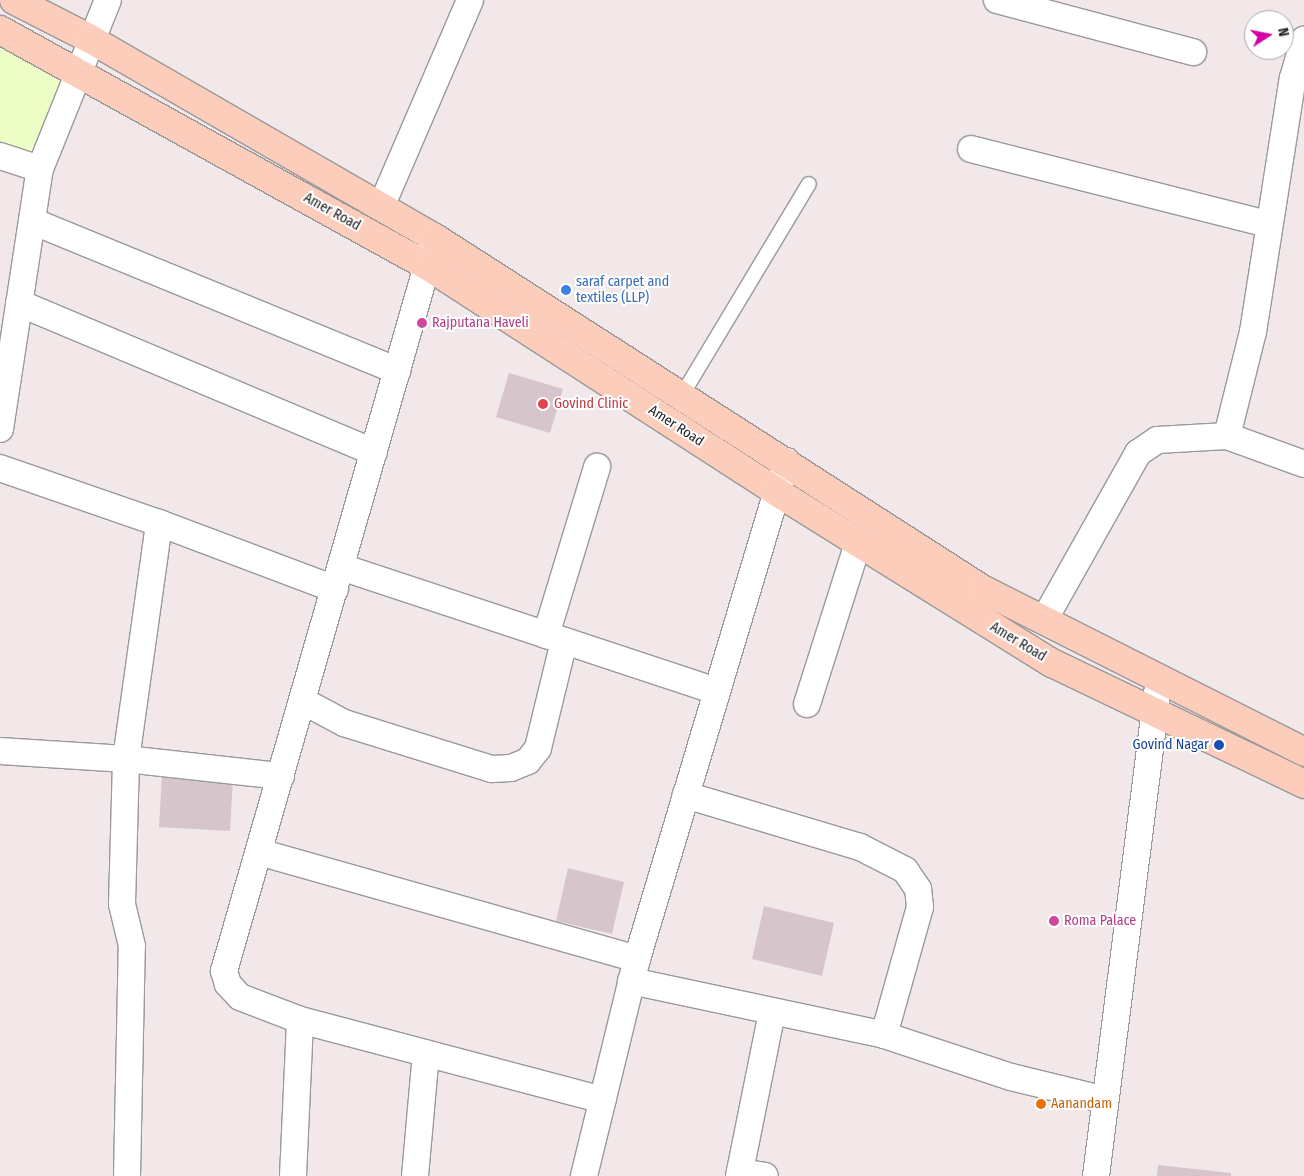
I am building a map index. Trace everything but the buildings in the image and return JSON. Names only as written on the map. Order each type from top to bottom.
[{"type":"main road","name":"Amer Road","points":[[14,0],[92,40],[435,238],[682,394],[982,589],[1304,752]]},
{"type":"main road","name":"Amer Road","points":[[0,30],[428,266],[777,492],[1052,663],[1304,784]]},
{"type":"street","points":[[0,429],[40,169],[108,0]]},
{"type":"street","points":[[381,207],[470,0]]},
{"type":"street","points":[[997,0],[1193,52]]},
{"type":"street","points":[[1227,436],[1253,332],[1268,224],[1294,132],[1304,40]]},
{"type":"street","points":[[971,149],[1268,224]]},
{"type":"street","points":[[0,156],[40,169]]},
{"type":"street","points":[[32,222],[397,371]]},
{"type":"street","points":[[435,238],[224,971],[228,984],[240,997],[300,1020],[603,1100]]},
{"type":"street","points":[[19,303],[374,452]]},
{"type":"street","points":[[1044,620],[1138,452],[1157,440],[1227,436],[1304,464]]},
{"type":"street","points":[[584,1176],[634,970],[786,461]]},
{"type":"street","points":[[303,701],[344,723],[492,769],[511,768],[528,761],[538,748],[555,638],[597,467]]},
{"type":"street","points":[[0,468],[159,523],[338,578],[555,638],[717,691]]},
{"type":"street","points":[[127,1176],[132,946],[122,904],[126,759],[159,523]]},
{"type":"street","points":[[807,704],[858,543]]},
{"type":"street","points":[[1096,1176],[1159,678]]},
{"type":"street","points":[[0,751],[126,759],[281,776]]},
{"type":"street","points":[[686,795],[860,847],[904,870],[918,889],[920,907],[884,1036]]},
{"type":"street","points":[[259,852],[772,1012],[884,1036],[1011,1077],[1106,1100]]},
{"type":"street","points":[[765,1176],[739,1174],[772,1012]]},
{"type":"street","points":[[294,1176],[300,1020]]},
{"type":"street","points":[[416,1176],[426,1053]]},
{"type":"lane","points":[[682,394],[809,184]]},
{"type":"green space","points":[[0,37],[71,76],[38,158],[0,147]]},
{"type":"place","name":"saraf carpet and textiles (LLP)","points":[[566,290]]},
{"type":"place","name":"Rajputana Haveli","points":[[422,323]]},
{"type":"place","name":"Govind Clinic","points":[[543,404]]},
{"type":"place","name":"Govind Nagar","points":[[1219,745]]},
{"type":"place","name":"Roma Palace","points":[[1054,921]]},
{"type":"place","name":"Aanandam","points":[[1041,1104]]}]
